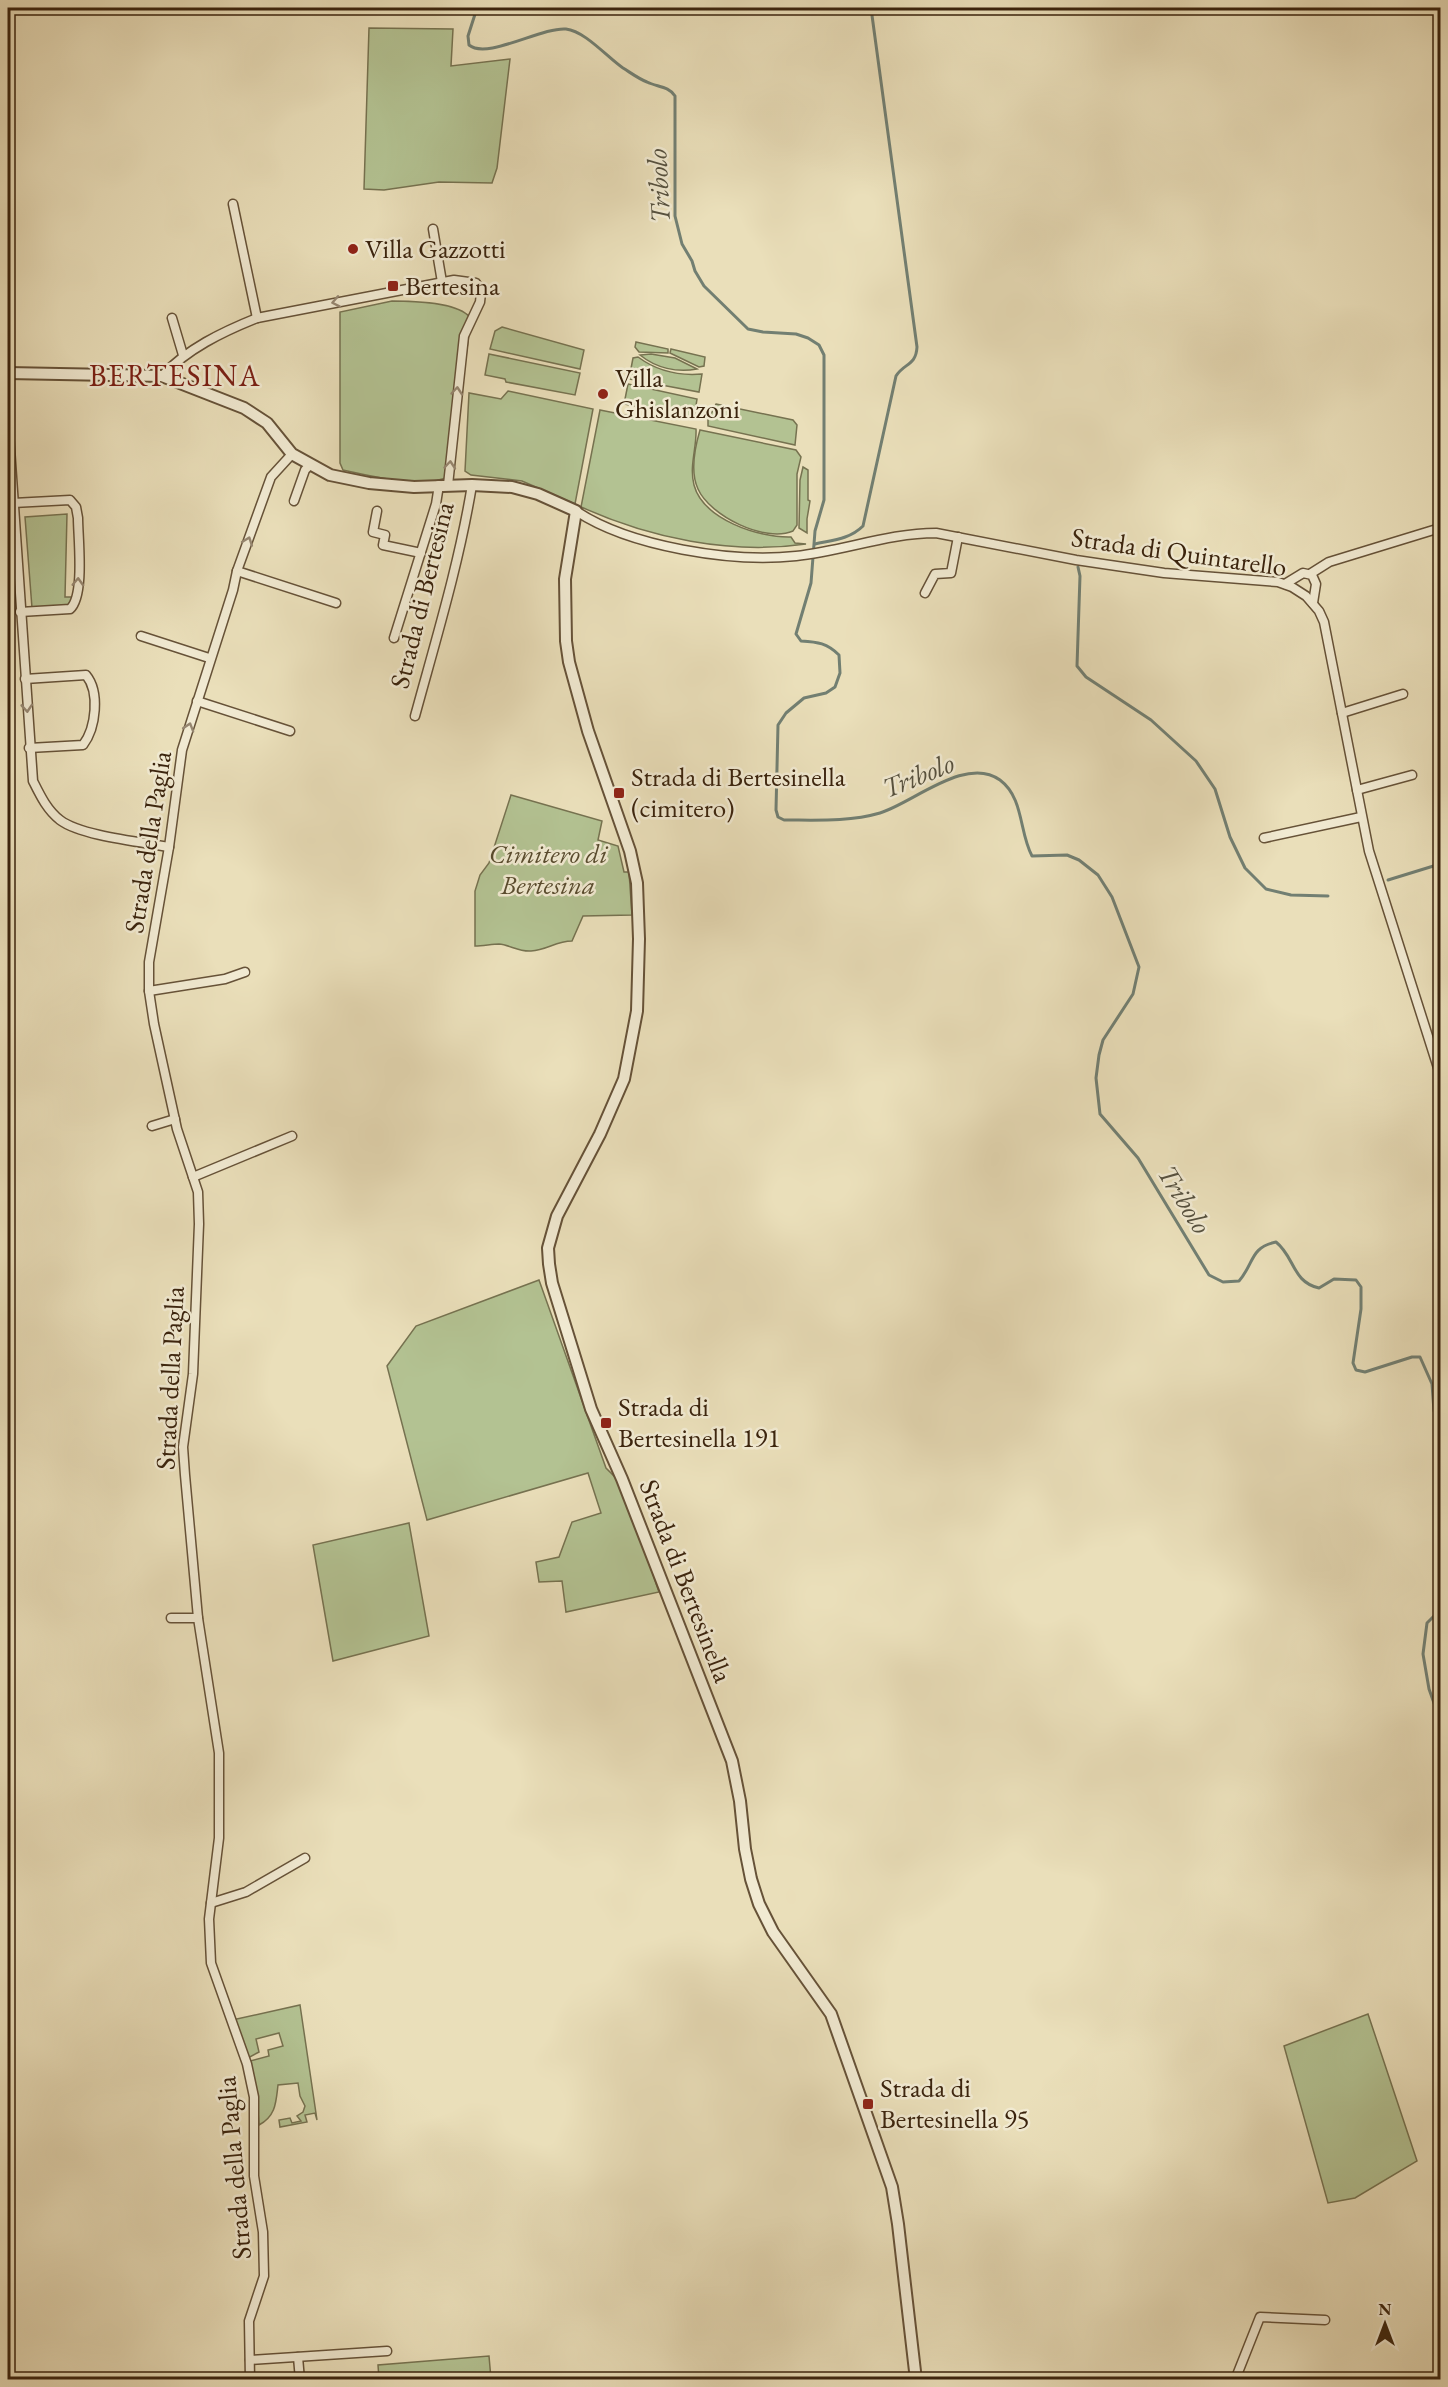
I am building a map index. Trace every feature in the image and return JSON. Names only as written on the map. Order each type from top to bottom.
[{"type":"street","points":[[233,204],[257,318]]},
{"type":"street","points":[[433,229],[442,282]]},
{"type":"street","points":[[162,376],[183,355],[234,327],[257,318],[442,282],[464,280],[476,283],[481,293],[480,302],[464,336],[444,485]]},
{"type":"street","points":[[172,318],[183,355]]},
{"type":"street","name":"Strada di Bertesina","points":[[8,373],[162,376],[244,408],[267,423],[292,454],[330,475],[369,483],[414,487],[472,484],[527,490],[576,512]]},
{"type":"street","points":[[8,419],[10,477],[33,781],[42,800],[60,820],[83,831],[169,847]]},
{"type":"street","name":"Strada della Paglia","points":[[250,2379],[249,2321],[264,2276],[263,2232],[254,2176],[254,2097],[247,2064],[211,1963],[208,1939],[219,1838],[219,1753],[198,1618],[183,1447],[193,1374],[199,1224],[198,1192],[175,1119],[149,991],[150,962],[182,750],[237,571],[271,477],[292,454]]},
{"type":"street","points":[[294,501],[305,470],[310,465]]},
{"type":"street","name":"Strada di Bertesina","points":[[415,716],[451,590],[464,534],[472,484]]},
{"type":"street","name":"Strada di Bertesina","points":[[394,638],[444,485]]},
{"type":"street","points":[[13,503],[70,500],[76,507],[78,518],[79,588],[76,604],[70,609],[20,612]]},
{"type":"street","name":"Strada di Bertesina","points":[[377,512],[373,532],[385,535],[383,545],[421,553]]},
{"type":"street","name":"Strada di Quintarello","points":[[576,512],[642,539],[694,552],[746,558],[814,553],[924,533],[1142,570],[1269,581],[1286,584],[1298,590],[1313,603],[1324,622],[1369,852],[1440,1074]]},
{"type":"street","name":"Strada di Bertesinella","points":[[576,512],[566,579],[566,641],[574,682],[588,731],[630,852],[637,883],[639,939],[637,1011],[629,1061],[615,1104],[551,1231],[548,1248],[552,1283],[591,1409],[622,1479],[732,1761],[740,1801],[745,1849],[759,1904],[773,1932],[831,2014],[892,2187],[916,2379]]},
{"type":"street","name":"Strada di Quintarello","points":[[1286,584],[1296,576],[1310,574],[1329,562],[1440,528]]},
{"type":"street","points":[[925,593],[935,574],[951,573],[958,537]]},
{"type":"street","points":[[237,571],[336,603]]},
{"type":"street","points":[[1310,574],[1315,578],[1316,584],[1313,603]]},
{"type":"street","points":[[141,636],[209,658]]},
{"type":"street","points":[[25,679],[86,675],[93,684],[94,708],[90,735],[83,745],[30,748]]},
{"type":"street","points":[[1342,713],[1403,694]]},
{"type":"street","points":[[197,701],[290,730]]},
{"type":"street","points":[[1357,790],[1412,775]]},
{"type":"street","points":[[1264,838],[1361,817]]},
{"type":"street","points":[[149,991],[214,981],[245,972]]},
{"type":"street","points":[[152,1126],[175,1119]]},
{"type":"street","points":[[193,1176],[292,1136]]},
{"type":"street","points":[[171,1618],[198,1618]]},
{"type":"street","points":[[211,1903],[246,1892],[305,1858]]},
{"type":"street","points":[[1235,2379],[1260,2317],[1325,2320]]},
{"type":"street","points":[[250,2360],[387,2351]]},
{"type":"street","points":[[298,2357],[300,2379]]},
{"type":"green space","points":[[369,28],[453,29],[451,66],[510,59],[497,168],[492,183],[439,182],[384,190],[364,189]]},
{"type":"green space","points":[[392,301],[446,306],[465,313],[471,319],[450,476],[439,480],[412,482],[382,478],[343,470],[340,463],[340,312]]},
{"type":"green space","points":[[502,327],[584,350],[580,369],[490,349],[495,331]]},
{"type":"green space","points":[[636,342],[668,349],[668,353],[639,352],[635,347]]},
{"type":"green space","points":[[671,349],[705,357],[704,366],[699,367],[670,353]]},
{"type":"green space","points":[[489,354],[580,373],[575,395],[506,382],[505,379],[485,375]]},
{"type":"green space","points":[[651,354],[675,358],[697,369],[667,368],[640,355]]},
{"type":"green space","points":[[638,357],[668,372],[702,374],[699,392],[629,379],[633,358]]},
{"type":"green space","points":[[628,384],[697,399],[694,418],[624,404]]},
{"type":"green space","points":[[508,391],[593,409],[575,504],[522,481],[471,475],[465,471],[469,393],[501,399]]},
{"type":"green space","points":[[716,404],[793,420],[797,425],[795,445],[708,426],[708,420]]},
{"type":"green space","points":[[600,410],[696,429],[694,485],[699,497],[708,508],[720,517],[748,530],[791,537],[795,543],[806,544],[748,547],[691,541],[635,527],[581,507]]},
{"type":"green space","points":[[700,430],[796,450],[801,457],[797,474],[797,525],[793,531],[781,534],[768,533],[740,525],[714,509],[704,499],[694,475],[695,452]]},
{"type":"green space","points":[[803,467],[808,470],[808,500],[810,501],[807,533],[799,528],[800,480]]},
{"type":"green space","points":[[67,514],[65,597],[74,597],[70,605],[32,608],[25,517]]},
{"type":"green space","name":"Cimitero di Bertesina","points":[[511,795],[602,821],[598,840],[618,846],[624,872],[629,872],[632,915],[583,916],[572,941],[537,950],[522,950],[499,944],[475,946],[475,891],[480,875],[489,863]]},
{"type":"green space","points":[[539,1280],[606,1468],[622,1484],[659,1592],[566,1612],[562,1581],[539,1582],[536,1562],[559,1557],[572,1522],[601,1513],[588,1473],[427,1520],[387,1366],[416,1326]]},
{"type":"green space","points":[[409,1523],[429,1636],[333,1661],[313,1545]]},
{"type":"green space","points":[[300,2005],[317,2120],[315,2113],[305,2115],[307,2122],[280,2127],[279,2120],[290,2118],[292,2123],[301,2121],[297,2116],[303,2112],[305,2106],[300,2096],[298,2083],[278,2085],[276,2103],[272,2113],[259,2125],[250,2061],[269,2056],[268,2050],[283,2046],[279,2033],[256,2039],[259,2052],[248,2058],[232,2020]]},
{"type":"green space","points":[[1368,2014],[1417,2161],[1355,2198],[1328,2203],[1284,2046]]},
{"type":"green space","points":[[489,2356],[491,2379],[379,2379],[378,2365]]},
{"type":"waterway","name":"Tribolo","points":[[477,8],[468,36],[469,45],[477,49],[488,49],[543,33],[566,29],[581,35],[638,78],[666,88],[672,93],[675,96],[675,216],[682,244],[695,271],[704,286],[748,329],[796,334],[808,338],[819,345],[824,355],[824,500],[815,531],[811,583],[796,634],[801,641],[822,644],[835,651],[839,655],[840,673],[835,687],[826,693],[804,698],[786,713],[778,725],[776,810],[778,817],[784,820],[832,820],[880,813],[940,783],[972,773],[986,774],[1000,780],[1008,787],[1017,806],[1032,856],[1067,855],[1079,860],[1098,875],[1112,897],[1139,967],[1133,994],[1103,1040],[1099,1055],[1096,1078],[1100,1114],[1138,1158],[1209,1275],[1223,1282],[1239,1281],[1257,1252],[1268,1244],[1276,1242],[1299,1275],[1310,1285],[1319,1288],[1334,1279],[1356,1280],[1361,1287],[1361,1309],[1353,1363],[1356,1370],[1365,1372],[1412,1357],[1420,1357],[1432,1384],[1434,1411],[1440,1426]]},
{"type":"waterway","points":[[815,544],[847,536],[863,526],[896,376],[912,361],[917,347],[871,8]]},
{"type":"waterway","points":[[1078,567],[1080,576],[1077,666],[1086,677],[1151,720],[1196,761],[1215,789],[1230,837],[1245,868],[1266,889],[1291,895],[1328,896]]},
{"type":"waterway","points":[[1388,880],[1440,864]]},
{"type":"waterway","name":"Tribolo","points":[[1440,1612],[1427,1623],[1423,1654],[1429,1689],[1440,1720]]},
{"type":"place","name":"Villa Gazzotti","points":[[353,249]]},
{"type":"place","name":"Bertesina","points":[[393,286]]},
{"type":"place","name":"Villa Ghislanzoni","points":[[603,394]]},
{"type":"place","name":"Strada di Bertesinella (cimitero)","points":[[619,793]]},
{"type":"place","name":"Strada di Bertesinella 191","points":[[606,1423]]},
{"type":"place","name":"Strada di Bertesinella 95","points":[[868,2104]]},
{"type":"district","name":"BERTESINA","points":[[175,376]]}]
